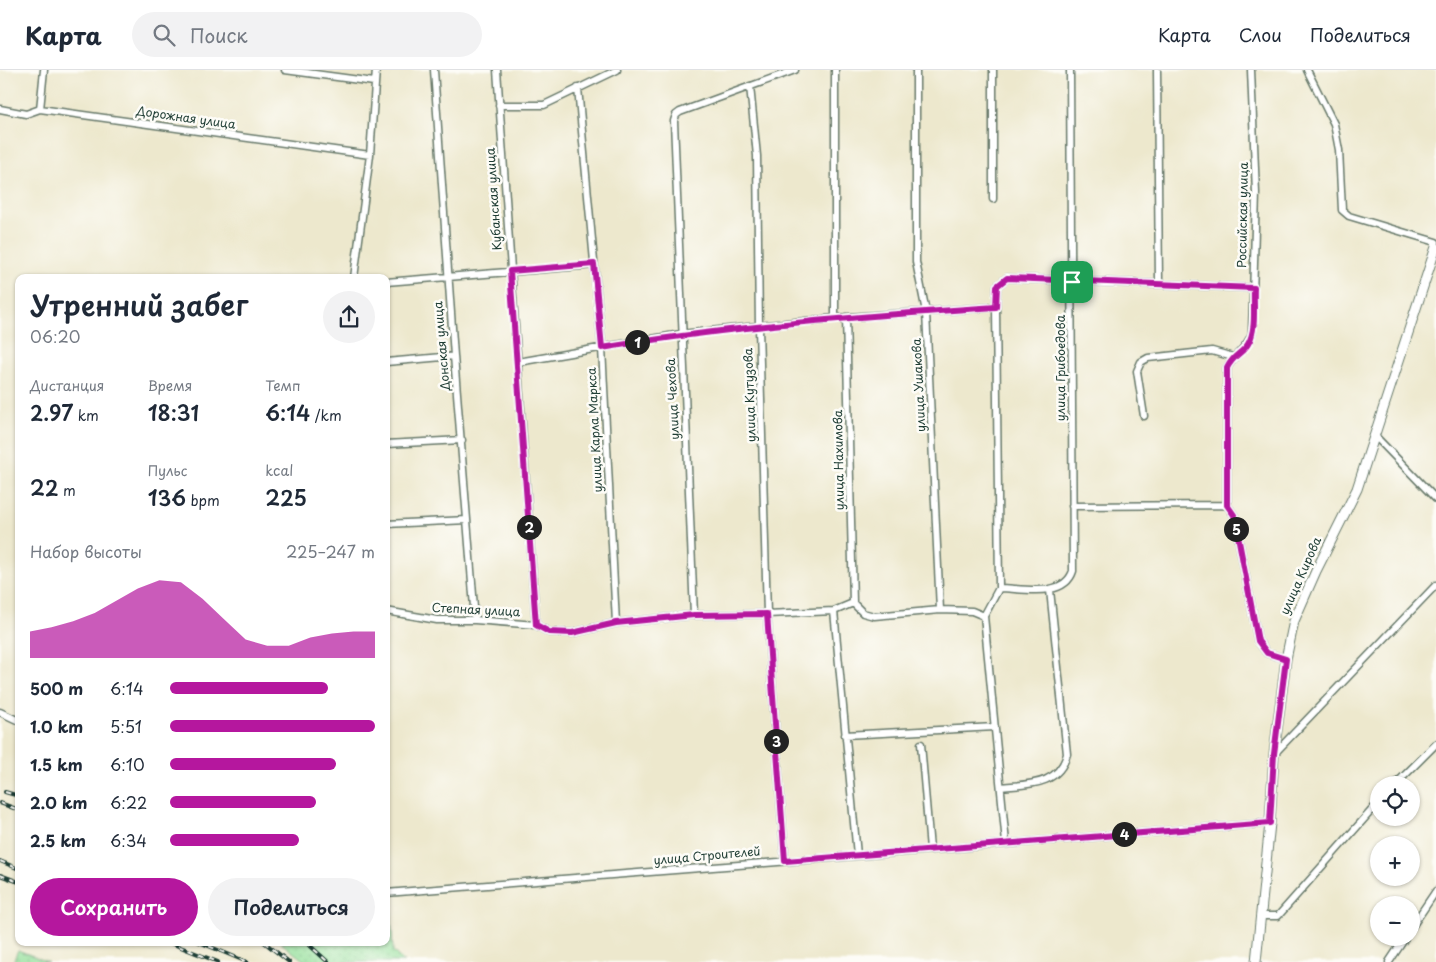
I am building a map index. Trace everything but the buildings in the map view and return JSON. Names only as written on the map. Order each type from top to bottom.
[{"type":"main road","name":"улица Кирова","points":[[1256,962],[1270,823],[1274,754],[1286,659],[1294,621],[1316,571],[1357,488],[1436,247]]},
{"type":"street","points":[[40,109],[44,70]]},
{"type":"street","points":[[285,70],[374,82]]},
{"type":"street","points":[[355,274],[370,155],[376,70]]},
{"type":"street","name":"Донская улица","points":[[434,70],[454,356],[476,620]]},
{"type":"street","name":"Кубанская улица","points":[[497,70],[536,625]]},
{"type":"street","points":[[499,105],[544,105],[617,70]]},
{"type":"street","points":[[750,86],[795,70]]},
{"type":"street","points":[[835,70],[835,318]]},
{"type":"street","name":"улица Ушакова","points":[[916,70],[916,262],[926,312],[940,610]]},
{"type":"street","points":[[993,70],[993,199]]},
{"type":"street","name":"улица Грибоедова","points":[[1050,590],[1063,585],[1072,576],[1070,70]]},
{"type":"street","points":[[1157,70],[1159,283]]},
{"type":"street","name":"Российская улица","points":[[1232,357],[1248,345],[1252,333],[1256,193],[1251,70]]},
{"type":"street","points":[[1307,70],[1334,124],[1339,150],[1342,210],[1349,216],[1436,242]]},
{"type":"street","name":"улица Чехова","points":[[694,615],[681,334],[674,122],[676,115],[680,112],[750,86]]},
{"type":"street","name":"улица Кутузова","points":[[750,86],[756,156],[767,614],[785,861]]},
{"type":"street","name":"улица Карла Маркса","points":[[578,88],[602,348],[616,623]]},
{"type":"street","name":"Дорожная улица","points":[[0,109],[26,114],[40,109],[370,155]]},
{"type":"street","points":[[390,282],[594,264]]},
{"type":"street","points":[[1006,843],[984,616],[999,588],[997,286],[1007,278],[1254,288]]},
{"type":"street","points":[[518,362],[681,334],[759,328],[846,317],[996,307]]},
{"type":"street","name":"улица Нахимова","points":[[846,317],[853,603]]},
{"type":"street","points":[[1144,416],[1137,371],[1141,362],[1148,358],[1212,351],[1232,357],[1227,368],[1226,381],[1227,505],[1234,515],[1258,641],[1267,653],[1286,659]]},
{"type":"street","points":[[390,362],[454,356]]},
{"type":"street","points":[[1375,436],[1436,499]]},
{"type":"street","points":[[390,444],[462,440]]},
{"type":"street","points":[[1072,506],[1227,505]]},
{"type":"street","points":[[390,524],[467,520]]},
{"type":"street","points":[[1274,754],[1436,585]]},
{"type":"street","points":[[999,588],[1050,590],[1067,754],[1062,767],[1046,781],[1001,787]]},
{"type":"street","points":[[853,603],[863,613],[874,616],[940,610],[972,611],[984,616]]},
{"type":"street","name":"Степная улица","points":[[390,612],[437,620],[476,620],[536,625],[549,632],[572,633],[616,623],[694,615],[834,611],[853,603]]},
{"type":"street","points":[[834,611],[857,855]]},
{"type":"street","points":[[0,712],[15,719]]},
{"type":"street","points":[[845,735],[995,727]]},
{"type":"street","points":[[921,744],[930,849]]},
{"type":"street","points":[[1404,776],[1436,744]]},
{"type":"street","points":[[1261,916],[1278,916],[1370,812]]},
{"type":"street","name":"улица Строителей","points":[[390,893],[1270,823]]},
{"type":"street","points":[[1420,915],[1436,891]]},
{"type":"street","points":[[1389,962],[1400,946]]},
{"type":"green space","points":[[390,897],[393,951],[404,962],[306,962],[285,946],[390,946]]},
{"type":"green space","points":[[18,950],[48,962],[13,962]]},
{"type":"railway","points":[[5,792],[15,795]]},
{"type":"railway","points":[[0,803],[15,809]]},
{"type":"railway","points":[[0,861],[15,867]]},
{"type":"railway","points":[[0,875],[15,881]]},
{"type":"railway","points":[[178,946],[218,962]]},
{"type":"railway","points":[[209,946],[247,962]]},
{"type":"railway","points":[[269,946],[289,962]]},
{"type":"railway","points":[[310,946],[328,962]]},
{"type":"route","points":[[594,264],[602,348],[681,334],[759,328],[835,318],[996,307],[997,286],[999,282],[1007,278],[1072,282],[1159,283],[1254,288],[1252,333],[1248,345],[1232,357],[1227,368],[1227,505],[1234,515],[1258,641],[1267,653],[1286,659],[1274,754],[1270,823],[785,861],[767,614],[694,615],[616,623],[572,633],[549,632],[536,625],[510,271],[594,264]]}]
